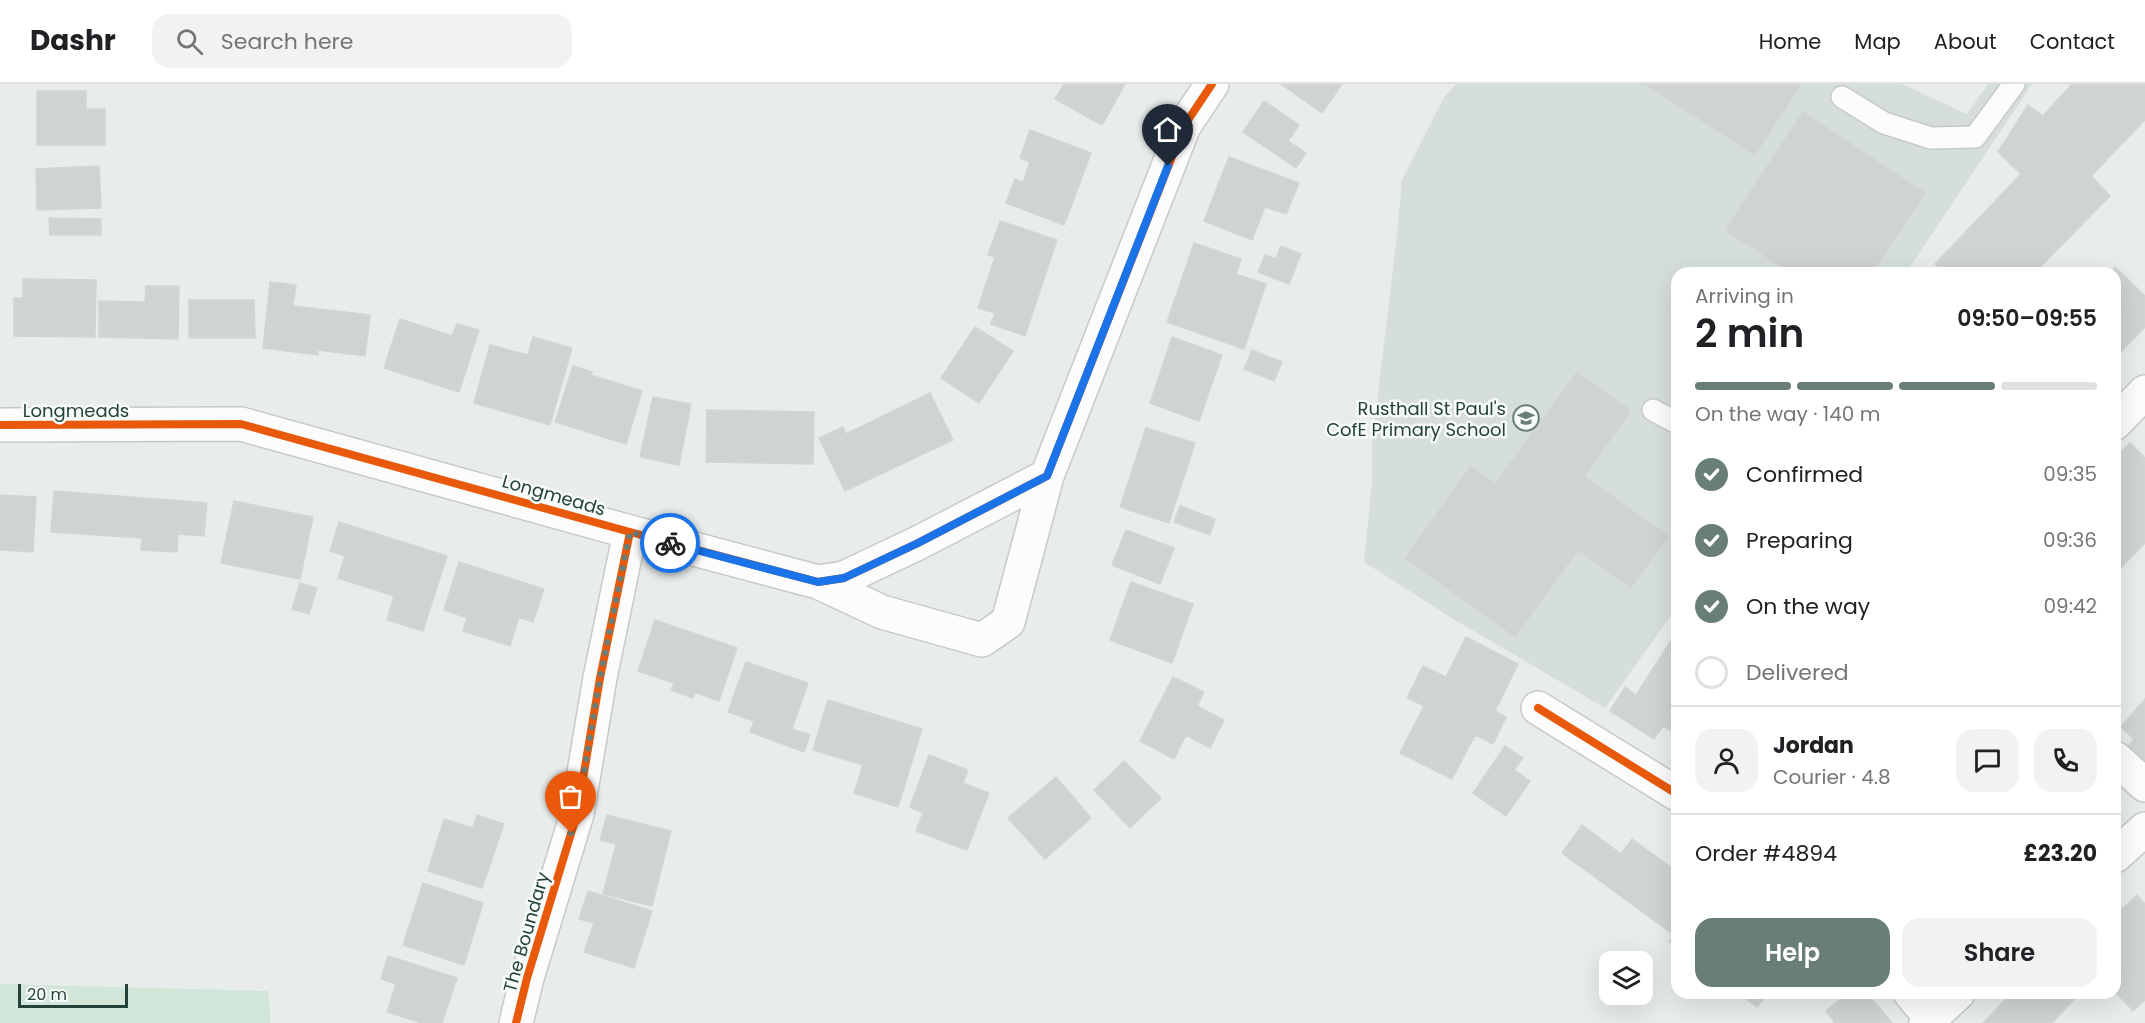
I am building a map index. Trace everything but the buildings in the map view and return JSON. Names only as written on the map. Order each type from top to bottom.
[{"type":"street","name":"Longmeads","points":[[0,425],[241,424],[818,582],[882,612],[982,640],[1008,622],[1047,476],[1184,126],[1212,84]]},
{"type":"street","points":[[2121,417],[2145,392]]},
{"type":"street","name":"Longmeads","points":[[818,582],[844,578],[918,543],[1047,476]]},
{"type":"street","name":"The Boundary","points":[[516,1023],[527,978],[577,814],[600,678],[630,532]]},
{"type":"street","points":[[1539,708],[1671,790]]},
{"type":"street","points":[[2121,763],[2145,785]]},
{"type":"street","points":[[2121,851],[2145,829]]},
{"type":"street","points":[[1914,999],[1929,1021],[1952,999]]},
{"type":"lane","points":[[1842,97],[1884,123],[1931,138],[1975,137],[2014,84]]},
{"type":"lane","points":[[1653,410],[1671,420]]},
{"type":"shaded area","name":"Rusthall St Paul's CofE Primary School","points":[[1456,84],[1902,84],[1967,114],[1988,84],[2032,84],[1910,267],[1671,267],[1671,615],[1605,708],[1453,619],[1364,562],[1372,482],[1372,444],[1402,180],[1444,97]]},
{"type":"green space","points":[[0,984],[268,991],[271,1023],[0,1023]]},
{"type":"cycle path","points":[[0,425],[241,424],[818,582],[844,578],[918,543],[1047,476],[1184,126],[1212,84]]},
{"type":"cycle path","points":[[516,1023],[527,978],[577,814],[600,678],[630,532]]},
{"type":"cycle path","points":[[1538,708],[1671,790]]},
{"type":"way so far","points":[[571,833],[577,814],[600,678],[630,532],[670,543]]},
{"type":"place","name":"Rusthall St Paul's CofE Primary School","points":[[1526,418]]},
{"type":"route","points":[[670,543],[818,582],[844,578],[918,543],[1047,476],[1168,166]]}]
